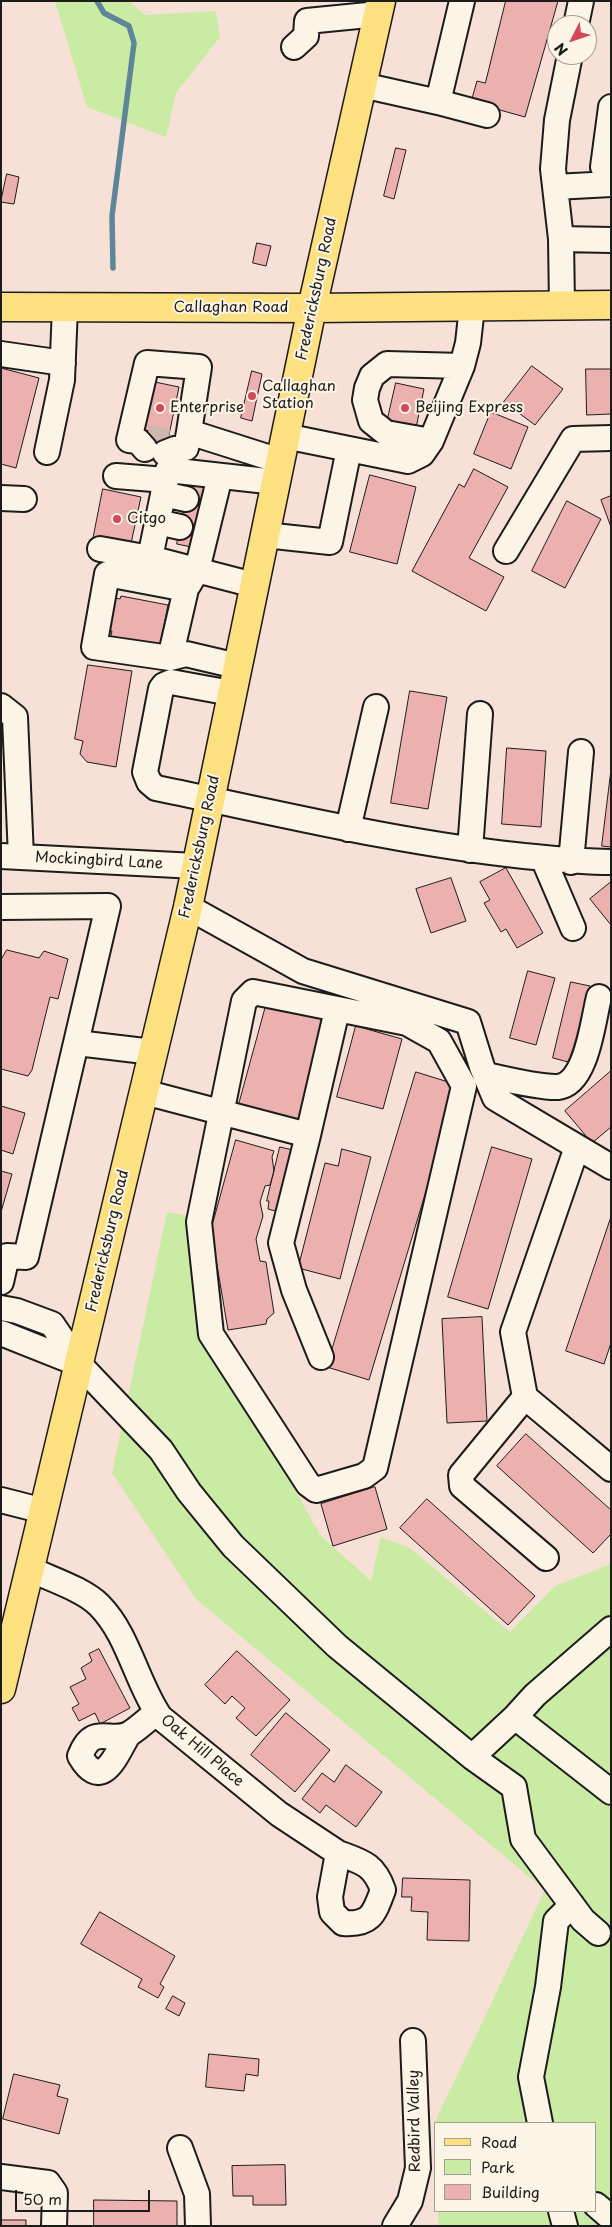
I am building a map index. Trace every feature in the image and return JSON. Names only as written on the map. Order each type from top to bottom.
[{"type":"main road","name":"Fredericksburg Road","points":[[2,1680],[188,906],[312,308],[380,8]]},
{"type":"main road","name":"Callaghan Road","points":[[1,307],[312,308],[611,305]]},
{"type":"street","points":[[438,102],[462,1]]},
{"type":"street","points":[[578,15],[581,1]]},
{"type":"street","points":[[294,47],[306,36],[308,11],[380,8]]},
{"type":"street","points":[[562,306],[561,240],[553,169],[557,120],[568,65]]},
{"type":"street","points":[[362,86],[438,102],[487,115]]},
{"type":"street","points":[[611,107],[603,167],[611,176]]},
{"type":"street","points":[[555,186],[611,184]]},
{"type":"street","points":[[561,240],[611,240]]},
{"type":"street","points":[[47,452],[62,380],[65,307]]},
{"type":"street","points":[[150,558],[168,470],[220,476],[281,460],[348,449],[408,461],[422,454],[431,441],[462,366],[468,343],[472,307]]},
{"type":"street","points":[[1,354],[63,363]]},
{"type":"street","points":[[161,443],[199,367],[147,363],[129,440],[281,460]]},
{"type":"street","points":[[431,441],[386,433],[370,420],[365,400],[372,376],[387,364],[462,366]]},
{"type":"street","points":[[506,551],[573,439],[611,438]]},
{"type":"street","points":[[265,535],[330,542],[348,449]]},
{"type":"street","points":[[116,476],[164,487],[202,502]]},
{"type":"street","points":[[170,658],[191,580],[195,530],[202,502],[220,476]]},
{"type":"street","points":[[157,522],[195,530]]},
{"type":"street","points":[[100,549],[150,558],[191,580]]},
{"type":"street","points":[[237,666],[186,654],[170,658],[94,647],[106,574],[254,584]]},
{"type":"street","points":[[231,693],[171,682],[164,684],[146,760],[145,772],[149,782],[156,788],[348,829],[470,850],[571,862],[611,862]]},
{"type":"street","points":[[1,706],[15,718],[11,857]]},
{"type":"street","points":[[348,829],[376,707]]},
{"type":"street","points":[[470,850],[480,714]]},
{"type":"street","points":[[571,862],[581,752]]},
{"type":"street","name":"Mockingbird Lane","points":[[11,857],[196,866]]},
{"type":"street","points":[[543,858],[573,928]]},
{"type":"street","points":[[1,908],[108,906],[26,1257],[4,1256],[1,1282]]},
{"type":"street","points":[[188,906],[303,971],[468,1022],[495,1098],[611,1168]]},
{"type":"street","points":[[253,992],[337,1010],[407,1023],[440,1041],[464,1086],[376,1468],[364,1476],[316,1490],[308,1484],[211,1334],[199,1222],[244,1001],[253,992]]},
{"type":"street","points":[[486,1075],[558,1087],[574,1078],[583,1064],[599,998]]},
{"type":"street","points":[[321,1357],[294,1290],[281,1243],[337,1010]]},
{"type":"street","points":[[77,1043],[153,1052]]},
{"type":"street","points":[[144,1092],[308,1135]]},
{"type":"street","points":[[576,1147],[513,1332],[525,1396],[611,1469]]},
{"type":"street","points":[[79,1364],[3,1340],[6,1309],[52,1324],[79,1364],[161,1450],[189,1492],[232,1546],[337,1646],[472,1757],[514,1786],[523,1839],[583,1920],[598,1933]]},
{"type":"street","points":[[525,1396],[461,1475],[462,1486],[546,1558]]},
{"type":"street","points":[[1,1500],[44,1511]]},
{"type":"street","name":"Oak Hill Place","points":[[30,1569],[88,1597],[99,1605],[111,1620],[128,1651],[140,1682],[157,1712],[201,1752],[279,1814],[338,1853]]},
{"type":"street","points":[[472,1757],[515,1717],[534,1695],[611,1629]]},
{"type":"street","points":[[128,1735],[157,1712]]},
{"type":"street","points":[[515,1717],[611,1792]]},
{"type":"street","points":[[540,2122],[531,2077],[548,1987],[556,1921],[572,1905]]},
{"type":"street","name":"Redbird Valley","points":[[395,2226],[410,2201],[418,2168],[413,2041]]},
{"type":"street","points":[[180,2148],[197,2194],[198,2226]]},
{"type":"street","points":[[1,2176],[48,2183],[55,2194],[54,2226]]},
{"type":"street","points":[[597,2206],[611,2218]]},
{"type":"street","points":[[561,2212],[565,2226]]},
{"type":"green space","points":[[55,1],[129,1],[145,15],[216,11],[220,37],[176,93],[166,137],[87,107]]},
{"type":"green space","points":[[167,1212],[188,1216],[197,1329],[263,1431],[320,1535],[371,1581],[381,1537],[410,1548],[510,1632],[555,1586],[611,1564],[611,2226],[438,2226],[438,2212],[597,2212],[597,2122],[435,2122],[545,1890],[196,1599],[112,1473]]},
{"type":"building","points":[[506,1],[558,1],[554,15],[547,15],[547,40],[525,117],[471,102],[477,81],[485,83]]},
{"type":"building","points":[[396,148],[406,150],[394,199],[384,196]]},
{"type":"building","points":[[7,174],[19,177],[14,204],[1,202]]},
{"type":"building","points":[[257,243],[271,246],[266,266],[253,263]]},
{"type":"building","points":[[532,366],[563,389],[535,425],[504,402]]},
{"type":"building","points":[[1,368],[39,378],[16,468],[1,464]]},
{"type":"building","points":[[586,369],[611,369],[611,414],[587,415]]},
{"type":"building","name":"Callaghan Station","points":[[252,371],[262,374],[252,421],[241,418]]},
{"type":"building","name":"Enterprise","points":[[150,381],[179,387],[169,435],[140,429]]},
{"type":"building","name":"Beijing Express","points":[[396,383],[424,389],[415,433],[386,427]]},
{"type":"building","points":[[491,412],[528,427],[511,469],[474,454]]},
{"type":"building","points":[[149,431],[169,435],[164,457],[144,452]]},
{"type":"building","points":[[474,469],[508,487],[469,558],[504,577],[486,611],[412,571],[459,484],[464,487]]},
{"type":"building","name":"Citgo","points":[[191,475],[211,480],[196,548],[177,544]]},
{"type":"building","points":[[370,475],[416,487],[397,564],[350,552]]},
{"type":"building","name":"Citgo","points":[[103,489],[141,497],[130,548],[93,540]]},
{"type":"building","points":[[611,496],[611,527],[601,500]]},
{"type":"building","points":[[567,501],[601,519],[565,588],[532,571]]},
{"type":"building","points":[[108,596],[120,599],[121,596],[168,605],[159,651],[110,641],[112,631],[101,628]]},
{"type":"building","points":[[88,665],[132,671],[116,767],[87,762],[80,754],[83,741],[75,739]]},
{"type":"building","points":[[410,691],[447,697],[428,809],[391,803]]},
{"type":"building","points":[[507,748],[546,751],[541,827],[502,824]]},
{"type":"building","points":[[611,770],[611,847],[602,846]]},
{"type":"building","points":[[506,868],[543,933],[517,948],[506,929],[501,932],[484,903],[490,900],[480,882]]},
{"type":"building","points":[[451,878],[466,921],[431,933],[416,889]]},
{"type":"building","points":[[611,882],[611,925],[590,899]]},
{"type":"building","points":[[7,950],[39,958],[44,951],[68,959],[58,999],[50,997],[32,1070],[28,1076],[1,1069],[1,960]]},
{"type":"building","points":[[528,971],[555,978],[536,1045],[510,1038]]},
{"type":"building","points":[[571,982],[590,986],[572,1063],[553,1058]]},
{"type":"building","points":[[267,1002],[326,1018],[298,1124],[238,1108]]},
{"type":"building","points":[[356,1026],[402,1039],[383,1109],[337,1097]]},
{"type":"building","points":[[611,1071],[611,1127],[592,1143],[565,1111]]},
{"type":"building","points":[[416,1072],[458,1085],[369,1380],[327,1367]]},
{"type":"building","points":[[1,1106],[25,1113],[13,1154],[1,1150]]},
{"type":"building","points":[[236,1140],[274,1151],[272,1157],[274,1171],[270,1185],[265,1186],[260,1202],[263,1216],[256,1239],[260,1261],[266,1262],[274,1313],[267,1319],[266,1324],[228,1330],[211,1230]]},
{"type":"building","points":[[280,1147],[293,1150],[279,1212],[268,1209],[269,1201],[267,1201]]},
{"type":"building","points":[[492,1147],[532,1159],[488,1309],[448,1297]]},
{"type":"building","points":[[342,1149],[371,1157],[340,1279],[298,1268],[325,1163],[338,1166]]},
{"type":"building","points":[[1,1171],[12,1174],[1,1212]]},
{"type":"building","points":[[611,1217],[611,1343],[604,1364],[566,1351]]},
{"type":"building","points":[[482,1317],[487,1421],[447,1423],[442,1319]]},
{"type":"building","points":[[526,1434],[611,1510],[611,1534],[593,1553],[497,1466]]},
{"type":"building","points":[[375,1487],[387,1529],[333,1546],[321,1504]]},
{"type":"building","points":[[427,1499],[535,1596],[508,1625],[400,1528]]},
{"type":"building","points":[[99,1649],[130,1708],[100,1724],[95,1713],[79,1721],[72,1708],[79,1704],[70,1687],[86,1679],[81,1668],[92,1661],[89,1654]]},
{"type":"building","points":[[237,1651],[290,1700],[256,1736],[236,1718],[245,1708],[232,1696],[225,1704],[205,1685]]},
{"type":"building","points":[[286,1713],[330,1750],[295,1792],[251,1755]]},
{"type":"building","points":[[346,1765],[382,1792],[356,1827],[326,1805],[320,1813],[302,1799],[322,1773],[334,1782]]},
{"type":"building","points":[[403,1878],[470,1880],[469,1941],[427,1940],[428,1912],[411,1911],[412,1897],[402,1897]]},
{"type":"building","points":[[100,1912],[175,1956],[160,1984],[164,1987],[158,1998],[138,1987],[142,1979],[81,1944]]},
{"type":"building","points":[[173,1996],[185,2003],[179,2016],[166,2009]]},
{"type":"building","points":[[209,2054],[259,2059],[258,2076],[246,2074],[244,2091],[206,2087]]},
{"type":"building","points":[[14,2074],[60,2085],[57,2096],[68,2099],[59,2134],[3,2119]]},
{"type":"building","points":[[285,2165],[286,2205],[253,2205],[253,2196],[233,2196],[232,2166]]},
{"type":"building","points":[[94,2200],[177,2201],[177,2226],[94,2226]]},
{"type":"building","points":[[1,2220],[26,2220],[26,2226],[1,2226]]},
{"type":"waterway","points":[[97,1],[104,13],[129,26],[134,43],[112,216],[113,268]]},
{"type":"tunnel","points":[[147,437],[168,441]]},
{"type":"place","name":"Callaghan Station","points":[[252,396]]},
{"type":"place","name":"Enterprise","points":[[160,408]]},
{"type":"place","name":"Beijing Express","points":[[405,408]]},
{"type":"place","name":"Citgo","points":[[117,519]]}]
